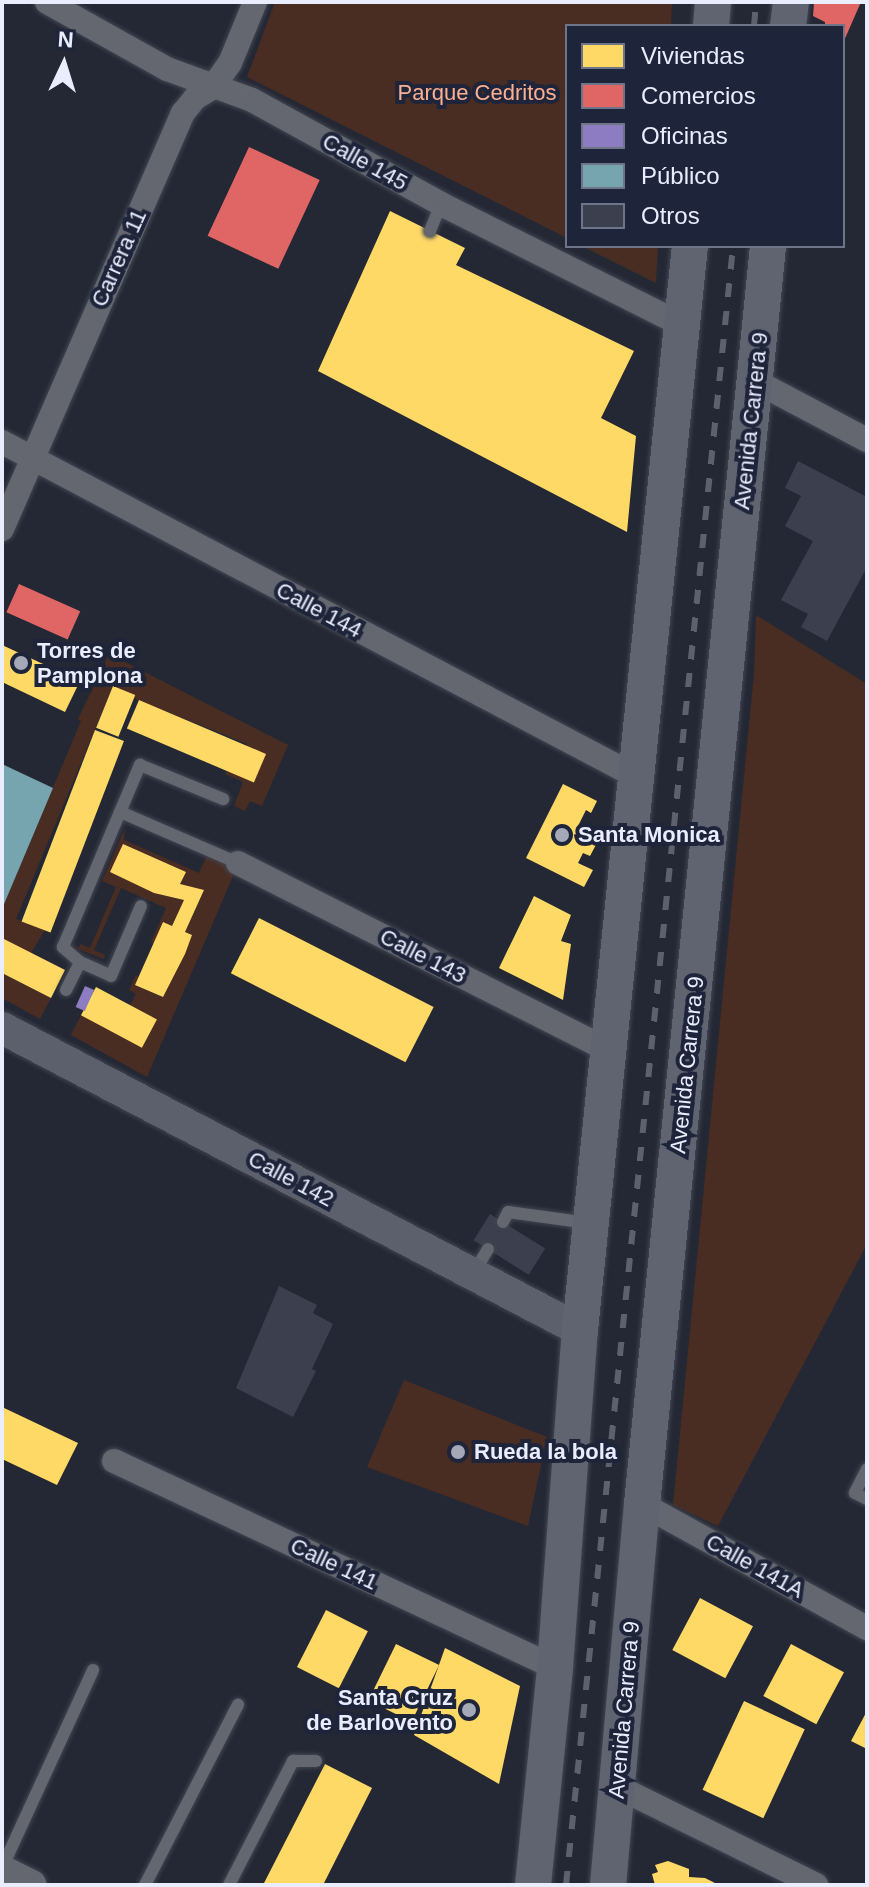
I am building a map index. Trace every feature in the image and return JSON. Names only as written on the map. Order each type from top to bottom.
[{"type":"main road","points":[[711,24],[713,2]]},
{"type":"main road","points":[[788,24],[791,2]]},
{"type":"main road","points":[[533,1885],[555,1668],[580,1330],[690,248]]},
{"type":"main road","name":"Avenida Carrera 9","points":[[608,1885],[642,1504],[768,248]]},
{"type":"main road","name":"Calle 142","points":[[2,1028],[480,1261],[580,1330]]},
{"type":"street","name":"Calle 145","points":[[47,2],[167,69],[252,100],[441,204],[683,325]]},
{"type":"street","name":"Carrera 11","points":[[2,529],[183,113],[195,98],[213,87],[230,63],[255,2]]},
{"type":"street","points":[[755,381],[867,440]]},
{"type":"street","name":"Calle 144","points":[[2,442],[637,777]]},
{"type":"street","name":"Calle 143","points":[[238,863],[609,1050]]},
{"type":"street","name":"Calle 141","points":[[114,1461],[555,1668]]},
{"type":"street","name":"Calle 141A","points":[[642,1504],[867,1628]]},
{"type":"street","points":[[618,1787],[816,1885]]},
{"type":"street","points":[[2,1869],[31,1885]]},
{"type":"lane","points":[[430,231],[441,204]]},
{"type":"lane","points":[[141,906],[111,976],[80,962],[63,947],[140,765],[223,799]]},
{"type":"lane","points":[[120,812],[238,863]]},
{"type":"lane","points":[[66,990],[80,962]]},
{"type":"lane","points":[[503,1222],[508,1212],[591,1224]]},
{"type":"lane","points":[[867,1469],[855,1493],[867,1499]]},
{"type":"lane","points":[[2,1869],[93,1670]]},
{"type":"lane","points":[[145,1885],[238,1705]]},
{"type":"lane","points":[[229,1885],[293,1761],[316,1761]]},
{"type":"green space","name":"Parque Cedritos","points":[[275,2],[672,2],[671,24],[565,24],[565,237],[247,77]]},
{"type":"green space","points":[[586,248],[658,248],[656,283]]},
{"type":"green space","points":[[756,615],[867,684],[867,1244],[718,1526],[673,1505],[754,674]]},
{"type":"green space","points":[[109,654],[288,745],[262,806],[250,801],[245,811],[234,806],[243,782],[225,774],[247,744],[133,698],[113,686],[16,919],[45,930],[31,953],[4,939],[2,943],[2,909],[81,721],[78,719]]},
{"type":"green space","points":[[125,828],[124,840],[199,873],[207,855],[236,869],[147,1077],[71,1035],[81,1015],[143,1046],[130,1005],[136,994],[129,990],[136,975],[139,977],[135,985],[163,997],[184,954],[191,935],[185,932],[204,891],[180,884],[185,872],[123,844],[111,871],[154,893],[184,900],[172,926],[154,944],[151,942],[166,908],[121,888],[94,950],[105,955],[104,959],[78,949],[80,944],[90,948],[116,887],[102,881]]},
{"type":"green space","points":[[2,973],[51,998],[40,1019],[2,998]]},
{"type":"green space","name":"Rueda la bola","points":[[404,1380],[547,1437],[528,1526],[367,1467]]},
{"type":"building: Viviendas","points":[[390,211],[465,248],[456,265],[634,351],[601,418],[636,436],[627,532],[318,371]]},
{"type":"building: Viviendas","name":"Torres de Pamplona","points":[[2,645],[80,681],[65,712],[2,682]]},
{"type":"building: Viviendas","points":[[113,686],[135,695],[118,737],[96,728]]},
{"type":"building: Viviendas","points":[[139,700],[266,754],[254,782],[127,729]]},
{"type":"building: Viviendas","points":[[95,730],[124,741],[50,932],[22,921]]},
{"type":"building: Viviendas","name":"Santa Monica","points":[[563,784],[597,801],[591,813],[586,810],[576,830],[598,841],[590,856],[583,853],[578,863],[593,870],[584,887],[526,858]]},
{"type":"building: Viviendas","points":[[123,844],[186,872],[180,884],[204,890],[185,932],[192,935],[185,954],[163,997],[135,985],[163,922],[172,926],[184,900],[154,893],[110,872]]},
{"type":"building: Viviendas","points":[[534,896],[571,915],[561,941],[571,944],[563,1000],[499,968]]},
{"type":"building: Viviendas","points":[[259,918],[434,1007],[405,1062],[231,973]]},
{"type":"building: Viviendas","points":[[4,939],[65,970],[51,998],[2,973]]},
{"type":"building: Viviendas","points":[[96,987],[157,1019],[142,1048],[81,1015]]},
{"type":"building: Viviendas","points":[[2,1407],[78,1443],[57,1485],[2,1459]]},
{"type":"building: Viviendas","points":[[700,1598],[753,1626],[725,1678],[672,1650]]},
{"type":"building: Viviendas","points":[[326,1610],[368,1631],[339,1688],[297,1667]]},
{"type":"building: Viviendas","points":[[396,1644],[439,1665],[412,1722],[368,1701]]},
{"type":"building: Viviendas","points":[[791,1644],[844,1672],[816,1724],[763,1696]]},
{"type":"building: Viviendas","name":"Santa Cruz de Barlovento","points":[[445,1648],[520,1686],[499,1784],[414,1735]]},
{"type":"building: Viviendas","points":[[744,1701],[805,1729],[763,1818],[703,1790]]},
{"type":"building: Viviendas","points":[[867,1711],[867,1749],[851,1741]]},
{"type":"building: Viviendas","points":[[325,1764],[372,1788],[323,1885],[263,1885]]},
{"type":"building: Viviendas","points":[[668,1861],[689,1869],[689,1877],[705,1878],[719,1885],[655,1885],[652,1874],[658,1872],[655,1865]]},
{"type":"building: Comercios","points":[[814,2],[861,2],[845,38],[845,24],[825,24],[813,16]]},
{"type":"building: Comercios","points":[[249,147],[320,180],[278,269],[208,236]]},
{"type":"building: Comercios","points":[[19,584],[80,611],[68,640],[6,612]]},
{"type":"building: Oficinas","points":[[85,986],[94,990],[85,1011],[76,1007]]},
{"type":"building: Público","points":[[2,764],[53,788],[2,909]]},
{"type":"building: Otros","points":[[798,461],[867,497],[867,567],[827,641],[801,627],[808,614],[781,600],[813,541],[785,526],[801,496],[785,488]]},
{"type":"building: Otros","points":[[490,1214],[545,1248],[529,1275],[474,1240]]},
{"type":"building: Otros","points":[[279,1286],[317,1305],[313,1313],[333,1324],[312,1369],[316,1371],[293,1417],[236,1388]]},
{"type":"railway","points":[[754,24],[756,2]]},
{"type":"railway","points":[[566,1885],[733,248]]},
{"type":"place","name":"Torres de Pamplona","points":[[21,663]]},
{"type":"place","name":"Santa Monica","points":[[562,835]]},
{"type":"place","name":"Rueda la bola","points":[[458,1452]]},
{"type":"place","name":"Santa Cruz de Barlovento","points":[[469,1710]]}]
